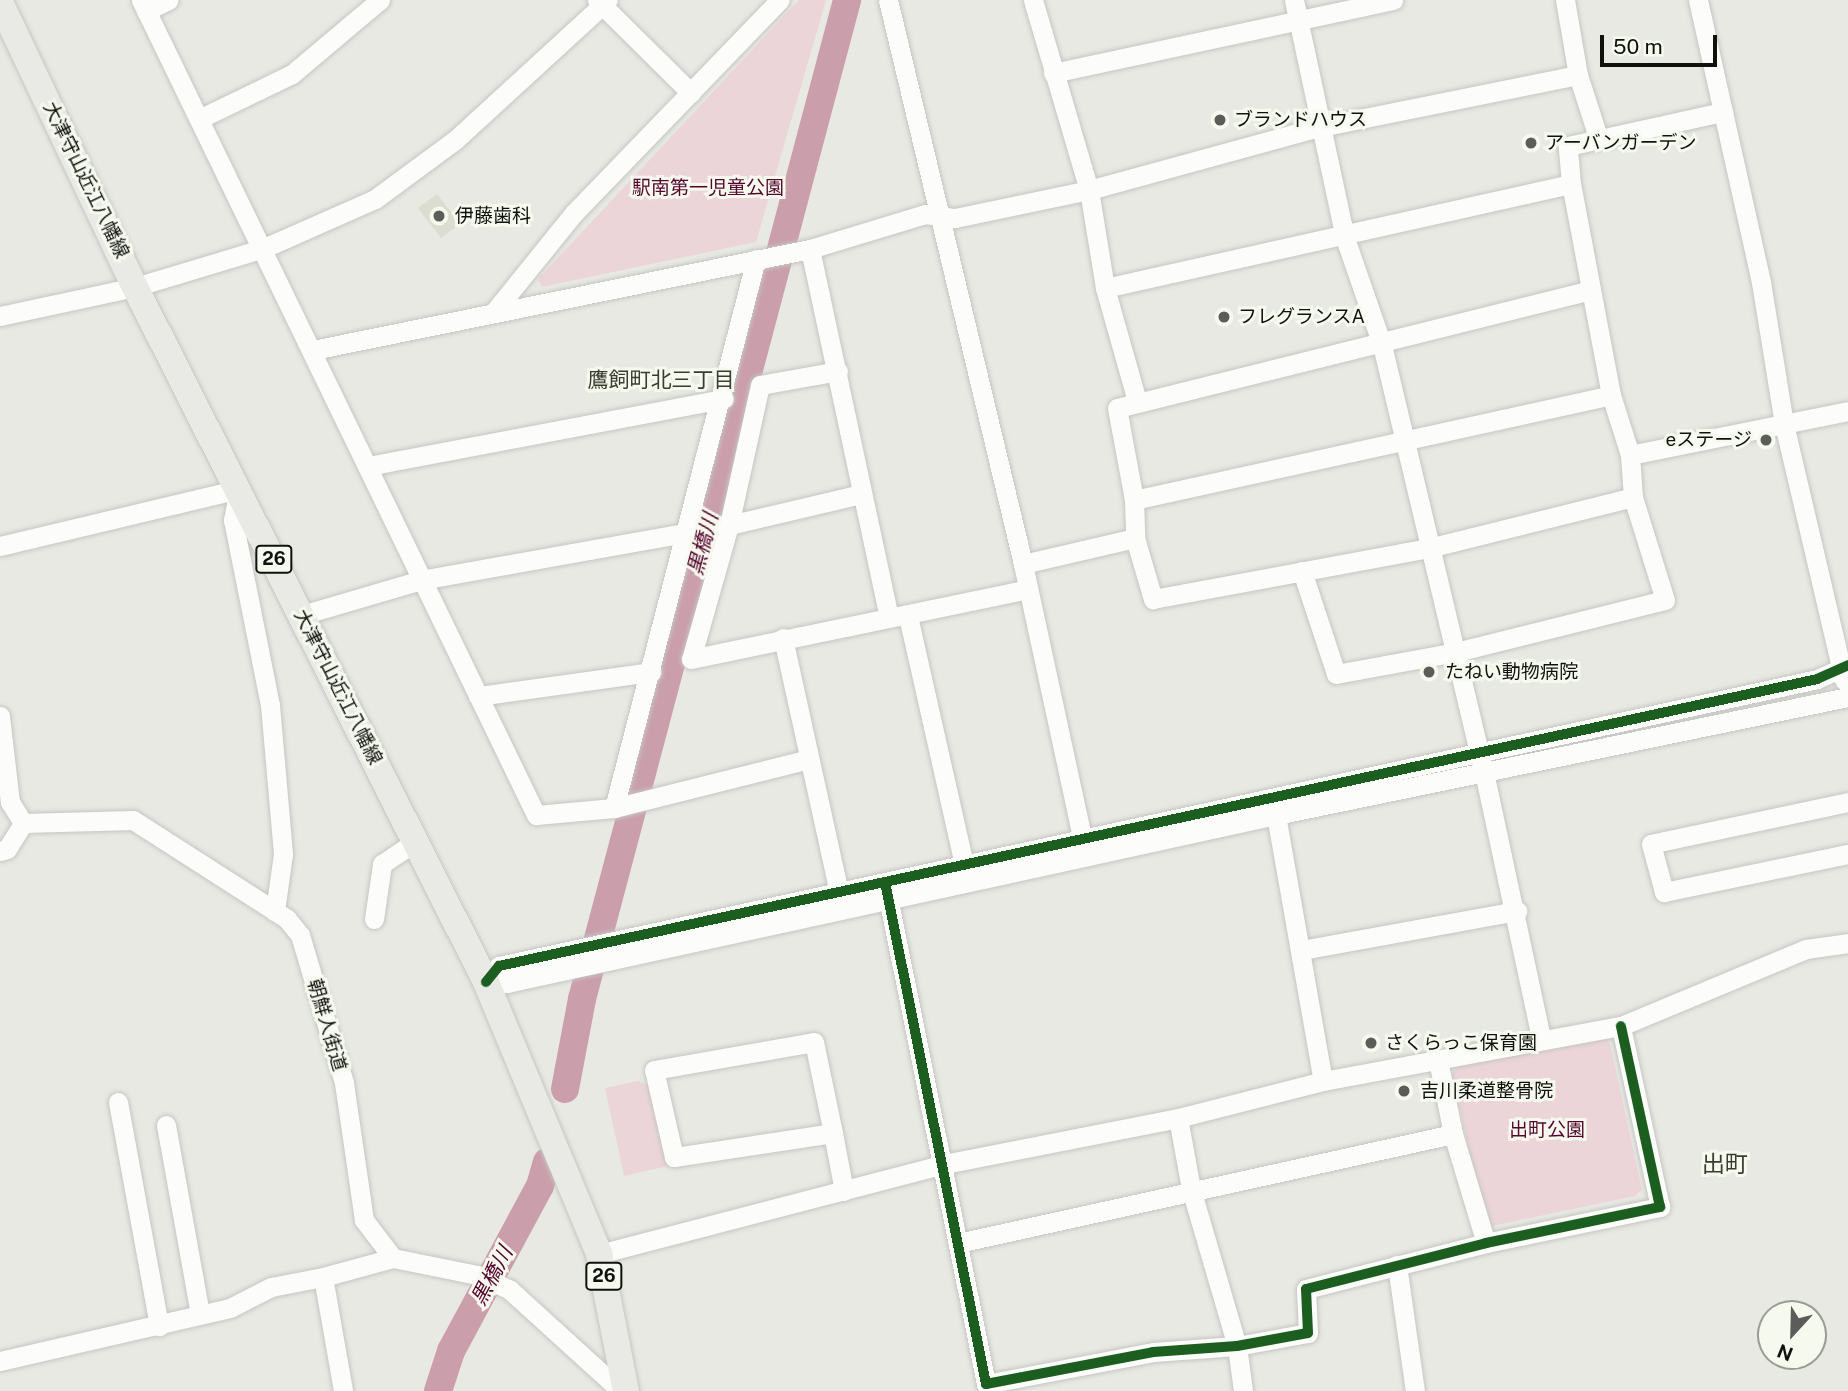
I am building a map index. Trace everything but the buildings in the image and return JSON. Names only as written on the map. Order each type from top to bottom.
[{"type":"main road","name":"大津守山近江八幡線","points":[[0,2],[135,287],[486,982],[599,1254],[624,1391]]},
{"type":"street","points":[[169,0],[144,6],[264,248],[536,815],[614,808],[809,759]]},
{"type":"street","points":[[199,119],[292,74],[380,0]]},
{"type":"street","points":[[494,312],[575,213],[780,0]]},
{"type":"street","points":[[888,0],[1023,564],[1086,859]]},
{"type":"street","points":[[1033,0],[1089,190],[1105,288],[1137,401]]},
{"type":"street","points":[[1294,0],[1345,238],[1382,345],[1485,772],[1517,911],[1541,1039]]},
{"type":"street","points":[[1053,73],[1394,0]]},
{"type":"street","points":[[1565,0],[1578,75],[1599,140]]},
{"type":"street","points":[[486,982],[499,966],[575,950],[620,949],[888,891],[1086,859],[1276,814],[1848,698],[1845,666],[1784,424],[1760,282],[1698,0]]},
{"type":"street","points":[[0,316],[135,287],[264,248],[375,199],[455,140],[603,2],[691,93]]},
{"type":"street","points":[[313,350],[810,249],[925,214],[942,218],[1089,190],[1320,127],[1578,75]]},
{"type":"street","points":[[1302,571],[1336,674],[1456,652],[1665,600],[1633,497],[1630,455],[1611,395],[1570,184],[1568,146],[1723,112]]},
{"type":"street","points":[[1105,288],[1345,238],[1570,184]]},
{"type":"street","points":[[810,249],[838,371],[861,494],[898,617],[964,865]]},
{"type":"street","points":[[614,808],[759,259]]},
{"type":"street","points":[[1591,290],[1382,345],[1137,401],[1117,408],[1134,500],[1135,538],[1153,598],[1429,548],[1633,497]]},
{"type":"street","points":[[838,371],[760,385],[729,524],[691,659],[1028,589]]},
{"type":"street","points":[[1134,500],[1611,395]]},
{"type":"street","points":[[368,466],[724,399]]},
{"type":"street","points":[[1630,455],[1848,411]]},
{"type":"street","points":[[0,546],[239,489],[233,520],[270,705],[283,854],[275,911]]},
{"type":"street","points":[[302,615],[421,580],[729,524],[861,494]]},
{"type":"street","points":[[1023,564],[1135,538]]},
{"type":"street","points":[[783,638],[839,892]]},
{"type":"street","points":[[486,982],[507,983],[570,970],[620,949],[839,892],[888,891],[964,865],[1817,679],[1845,666]]},
{"type":"street","points":[[478,696],[651,672]]},
{"type":"street","points":[[0,716],[10,802],[23,822],[7,849],[0,851]]},
{"type":"street","points":[[1848,802],[1651,844],[1664,892],[1848,854]]},
{"type":"street","points":[[1276,814],[1323,1081]]},
{"type":"street","name":"朝鮮人街道","points":[[23,822],[133,820],[275,911],[300,934],[344,1083],[364,1220],[393,1258]]},
{"type":"street","points":[[374,919],[382,864],[416,841]]},
{"type":"street","points":[[888,891],[986,1384],[1153,1352],[1237,1346],[1308,1333],[1306,1289],[1486,1243],[1660,1207],[1621,1026]]},
{"type":"street","points":[[1302,950],[1517,911]]},
{"type":"street","points":[[599,1254],[944,1164],[1178,1118],[1323,1081],[1621,1026],[1806,949],[1848,943]]},
{"type":"street","points":[[833,1133],[674,1157],[654,1070],[814,1042],[833,1133],[844,1191]]},
{"type":"street","points":[[1438,1060],[1453,1135],[1486,1243]]},
{"type":"street","points":[[118,1102],[159,1326]]},
{"type":"street","points":[[1178,1118],[1191,1189],[1237,1346],[1243,1391]]},
{"type":"street","points":[[166,1125],[200,1314]]},
{"type":"street","points":[[958,1244],[1191,1189],[1453,1135]]},
{"type":"street","points":[[0,1361],[230,1308],[271,1287],[323,1277],[393,1258],[477,1275],[510,1290],[624,1391]]},
{"type":"street","points":[[1396,1265],[1415,1391]]},
{"type":"street","points":[[323,1277],[343,1391]]},
{"type":"shaded area","name":"伊藤歯科","points":[[437,194],[460,224],[441,238],[418,208]]},
{"type":"green space","name":"駅南第一児童公園","points":[[799,0],[826,0],[756,242],[542,287],[538,279]]},
{"type":"green space","name":"出町公園","points":[[1601,1033],[1610,1044],[1642,1190],[1635,1196],[1492,1226],[1485,1218],[1452,1075],[1459,1062]]},
{"type":"green space","points":[[638,1081],[650,1086],[668,1166],[624,1176],[605,1088]]},
{"type":"waterway","name":"黒橋川","points":[[565,1089],[582,999],[847,0]]},
{"type":"waterway","name":"黒橋川","points":[[438,1391],[451,1351],[540,1186],[547,1162]]},
{"type":"cycle path","points":[[486,982],[499,966],[1817,679],[1848,665]]},
{"type":"cycle path","points":[[885,882],[986,1384],[1153,1352],[1237,1346],[1308,1333],[1306,1289],[1486,1243],[1660,1207],[1621,1026]]},
{"type":"place","name":"ブランドハウス","points":[[1220,120]]},
{"type":"place","name":"アーバンガーデン","points":[[1531,143]]},
{"type":"place","name":"伊藤歯科","points":[[439,216]]},
{"type":"place","name":"フレグランスA","points":[[1224,317]]},
{"type":"place","name":"eステージ","points":[[1766,440]]},
{"type":"place","name":"たねい動物病院","points":[[1429,672]]},
{"type":"place","name":"さくらっこ保育園","points":[[1371,1043]]},
{"type":"place","name":"吉川柔道整骨院","points":[[1404,1091]]},
{"type":"district","name":"鷹飼町北三丁目","points":[[661,380]]},
{"type":"district","name":"出町","points":[[1725,1164]]}]
